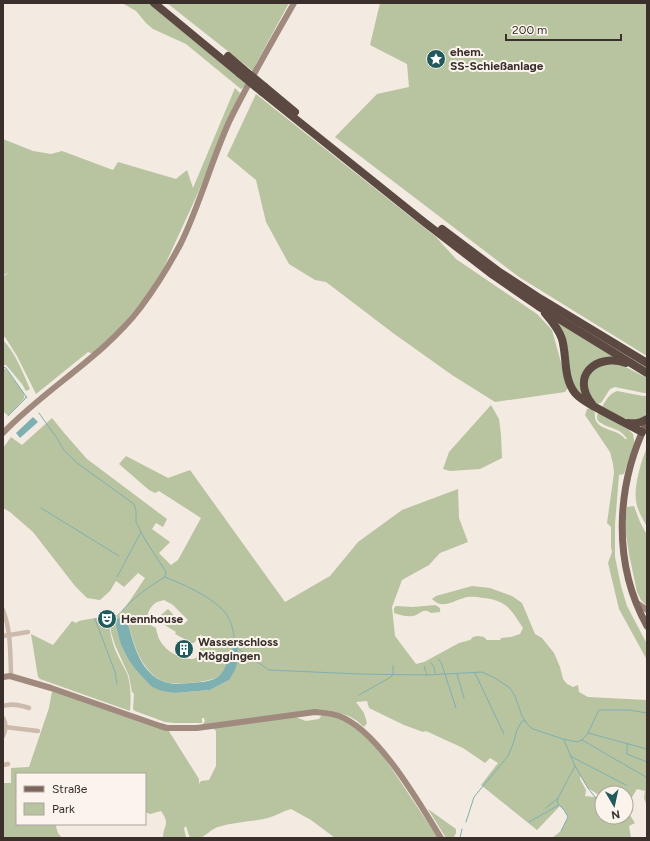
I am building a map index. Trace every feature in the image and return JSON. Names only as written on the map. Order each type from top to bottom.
[{"type":"highway","points":[[154,3],[427,218],[498,271],[541,299],[647,363]]},
{"type":"highway","points":[[162,3],[241,71]]},
{"type":"highway","points":[[264,89],[424,222],[493,275],[538,306],[647,374]]},
{"type":"highway","points":[[538,306],[558,330],[562,339],[567,374],[572,389],[583,400],[604,413],[642,432]]},
{"type":"highway","points":[[593,406],[588,400],[584,387],[584,380],[590,369],[599,362],[605,360],[623,361],[633,365]]},
{"type":"highway","points":[[624,422],[630,424],[647,421]]},
{"type":"main road","points":[[647,421],[627,479],[622,514],[625,564],[630,586],[647,626]]},
{"type":"street","points":[[3,433],[34,403],[97,353],[119,332],[141,307],[181,242],[229,122],[294,3]]},
{"type":"street","points":[[636,602],[647,610]]},
{"type":"street","points":[[3,610],[10,635],[10,676]]},
{"type":"street","points":[[3,636],[28,632]]},
{"type":"street","points":[[3,677],[10,676],[51,688],[167,728],[197,728],[315,712],[339,716],[354,724],[377,746],[406,783],[442,838]]},
{"type":"street","points":[[3,706],[6,704],[17,704],[29,708]]},
{"type":"street","points":[[3,718],[5,720],[3,736]]},
{"type":"street","points":[[5,727],[38,731]]},
{"type":"green space","points":[[122,3],[149,3],[246,84],[244,87],[241,89],[186,44],[153,29],[136,11]]},
{"type":"green space","points":[[167,3],[289,3],[253,71]]},
{"type":"green space","points":[[380,3],[647,3],[647,356],[519,277],[335,137],[377,94],[409,87],[407,64],[370,45]]},
{"type":"green space","points":[[235,88],[240,93],[197,195],[164,267],[145,298],[117,331],[93,354],[88,352],[36,394],[17,356],[5,337],[3,338],[3,276],[9,273],[3,275],[3,139],[33,151],[51,154],[62,151],[113,170],[118,162],[176,179],[187,170],[193,188]]},
{"type":"green space","points":[[256,94],[436,237],[456,259],[537,314],[552,330],[568,388],[565,392],[495,402],[452,375],[393,333],[326,282],[315,280],[289,264],[266,222],[256,180],[227,156]]},
{"type":"green space","points":[[557,322],[614,357],[588,368],[585,399],[572,383]]},
{"type":"green space","points":[[3,340],[11,350],[22,370],[30,389],[26,391],[6,365],[3,365]]},
{"type":"green space","points":[[600,364],[622,365],[647,378],[647,393],[615,387],[610,389],[598,405],[590,396],[586,383],[589,374]]},
{"type":"green space","points":[[3,368],[6,369],[24,393],[24,399],[8,416],[3,411]]},
{"type":"green space","points":[[617,391],[647,396],[647,413],[642,419],[634,421],[624,418],[602,407],[606,400]]},
{"type":"green space","points":[[491,405],[499,419],[502,458],[480,469],[450,471],[443,469],[449,452]]},
{"type":"green space","points":[[591,408],[595,413],[595,419],[602,426],[627,439],[625,435],[619,431],[600,422],[597,419],[598,413],[628,429],[633,434],[634,443],[624,474],[619,475],[615,524],[615,557],[627,606],[647,644],[647,660],[619,609],[608,563],[612,552],[611,527],[607,523],[614,473],[610,452],[585,415],[587,409]]},
{"type":"green space","points":[[52,418],[87,459],[167,519],[163,527],[156,523],[152,529],[170,542],[159,553],[171,565],[178,560],[201,518],[159,491],[155,493],[149,490],[119,464],[126,456],[168,478],[190,470],[285,602],[330,576],[358,542],[402,510],[458,489],[459,518],[468,542],[440,553],[429,565],[402,580],[392,607],[395,636],[416,664],[424,662],[459,643],[470,640],[473,637],[478,636],[484,637],[487,640],[500,640],[501,638],[520,634],[523,628],[511,611],[503,603],[478,597],[466,597],[448,604],[440,604],[432,599],[436,596],[472,586],[490,588],[512,596],[522,603],[535,634],[542,638],[554,653],[563,679],[567,684],[573,687],[578,685],[579,692],[588,697],[647,700],[647,806],[644,798],[645,791],[637,789],[634,794],[634,785],[594,785],[594,792],[588,788],[580,776],[586,790],[585,796],[594,797],[594,825],[631,825],[629,826],[631,838],[552,838],[561,831],[568,817],[560,806],[537,830],[481,785],[498,763],[490,758],[485,763],[463,748],[426,731],[423,732],[404,725],[369,708],[367,701],[356,702],[364,713],[367,723],[364,727],[354,719],[340,713],[324,712],[293,716],[306,721],[319,719],[322,715],[332,716],[349,723],[365,735],[384,757],[438,838],[335,838],[311,820],[291,809],[268,818],[218,827],[198,838],[190,838],[186,826],[184,828],[186,838],[163,838],[166,819],[161,811],[150,814],[146,812],[146,773],[16,773],[16,825],[57,825],[58,833],[62,838],[3,838],[3,783],[11,783],[11,768],[29,767],[49,708],[52,691],[167,728],[199,779],[199,784],[201,781],[209,780],[216,766],[216,731],[210,725],[203,724],[205,721],[204,718],[202,718],[202,723],[165,722],[133,709],[134,694],[132,692],[129,676],[115,645],[111,632],[110,621],[125,608],[145,578],[138,573],[124,587],[116,581],[110,591],[100,600],[87,598],[75,586],[33,532],[10,512],[3,508],[3,448],[11,437],[22,445]],"holes":[[[164,600],[173,605],[188,620],[183,625],[168,609],[161,615],[160,618],[160,622],[176,632],[175,634],[192,643],[194,643],[201,634],[202,641],[199,653],[196,658],[192,659],[183,658],[166,649],[161,642],[156,628],[150,625],[147,616],[155,603]],[[128,623],[139,656],[146,668],[155,677],[174,684],[180,684],[210,680],[219,676],[224,671],[232,649],[229,680],[210,690],[175,693],[152,687],[128,659],[121,645],[118,631]]]},
{"type":"green space","points":[[647,448],[647,527],[640,514],[636,501],[636,488],[642,459]]},
{"type":"green space","points":[[634,506],[647,535],[647,606],[641,600],[637,592],[625,527],[627,507]]},
{"type":"green space","points":[[435,605],[439,608],[440,612],[431,613],[424,611],[411,616],[404,616],[394,613],[394,608],[396,606],[413,607]]},
{"type":"green space","points":[[101,618],[104,623],[109,622],[115,648],[128,676],[130,685],[130,711],[38,677],[31,634],[53,645],[72,621],[76,623],[82,620]]},
{"type":"green space","points":[[428,809],[456,829],[455,838],[446,838]]},
{"type":"water","points":[[33,417],[38,422],[20,438],[16,433]]},
{"type":"water","points":[[125,618],[137,653],[144,666],[155,677],[161,680],[177,684],[203,682],[214,679],[223,672],[235,645],[239,657],[235,670],[229,680],[210,690],[175,693],[162,691],[152,687],[135,669],[121,645],[116,625],[117,619]]},
{"type":"waterway","points":[[3,367],[6,368],[27,398]]},
{"type":"waterway","points":[[8,416],[25,399],[26,396]]},
{"type":"waterway","points":[[39,413],[63,449],[77,463],[134,504],[136,511],[136,522],[141,532],[117,577]]},
{"type":"waterway","points":[[41,508],[119,556]]},
{"type":"waterway","points":[[122,611],[142,592],[165,577],[166,572],[141,532]]},
{"type":"waterway","points":[[165,577],[201,594],[219,606],[225,612],[230,622],[237,648],[269,670],[427,675],[482,672],[495,678],[510,688],[515,696],[522,716],[528,725],[533,729],[577,742],[582,740],[588,733],[599,710],[629,710],[647,713]]},
{"type":"waterway","points":[[95,619],[115,672],[117,684]]},
{"type":"waterway","points":[[438,659],[441,662],[456,708]]},
{"type":"waterway","points":[[431,663],[434,667],[435,673]]},
{"type":"waterway","points":[[359,695],[391,677],[393,674],[393,666]]},
{"type":"waterway","points":[[424,666],[427,675]]},
{"type":"waterway","points":[[475,673],[504,734]]},
{"type":"waterway","points":[[457,674],[464,698]]},
{"type":"waterway","points":[[466,822],[474,797],[508,756],[517,730],[522,721],[525,721]]},
{"type":"waterway","points":[[588,733],[647,749]]},
{"type":"waterway","points":[[564,740],[575,766],[594,796]]},
{"type":"waterway","points":[[582,740],[646,777],[647,776]]},
{"type":"waterway","points":[[627,744],[627,754],[647,762]]},
{"type":"waterway","points":[[570,756],[626,785]]},
{"type":"waterway","points":[[546,808],[558,798],[575,766]]},
{"type":"waterway","points":[[529,822],[559,805],[557,802],[558,799]]},
{"type":"waterway","points":[[560,806],[568,817],[561,831]]},
{"type":"waterway","points":[[460,838],[462,829]]},
{"type":"place","name":"ehem. SS-Schießanlage","points":[[436,59]]},
{"type":"place","name":"Hennhouse","points":[[107,619]]},
{"type":"place","name":"Wasserschloss Möggingen","points":[[184,649]]}]
